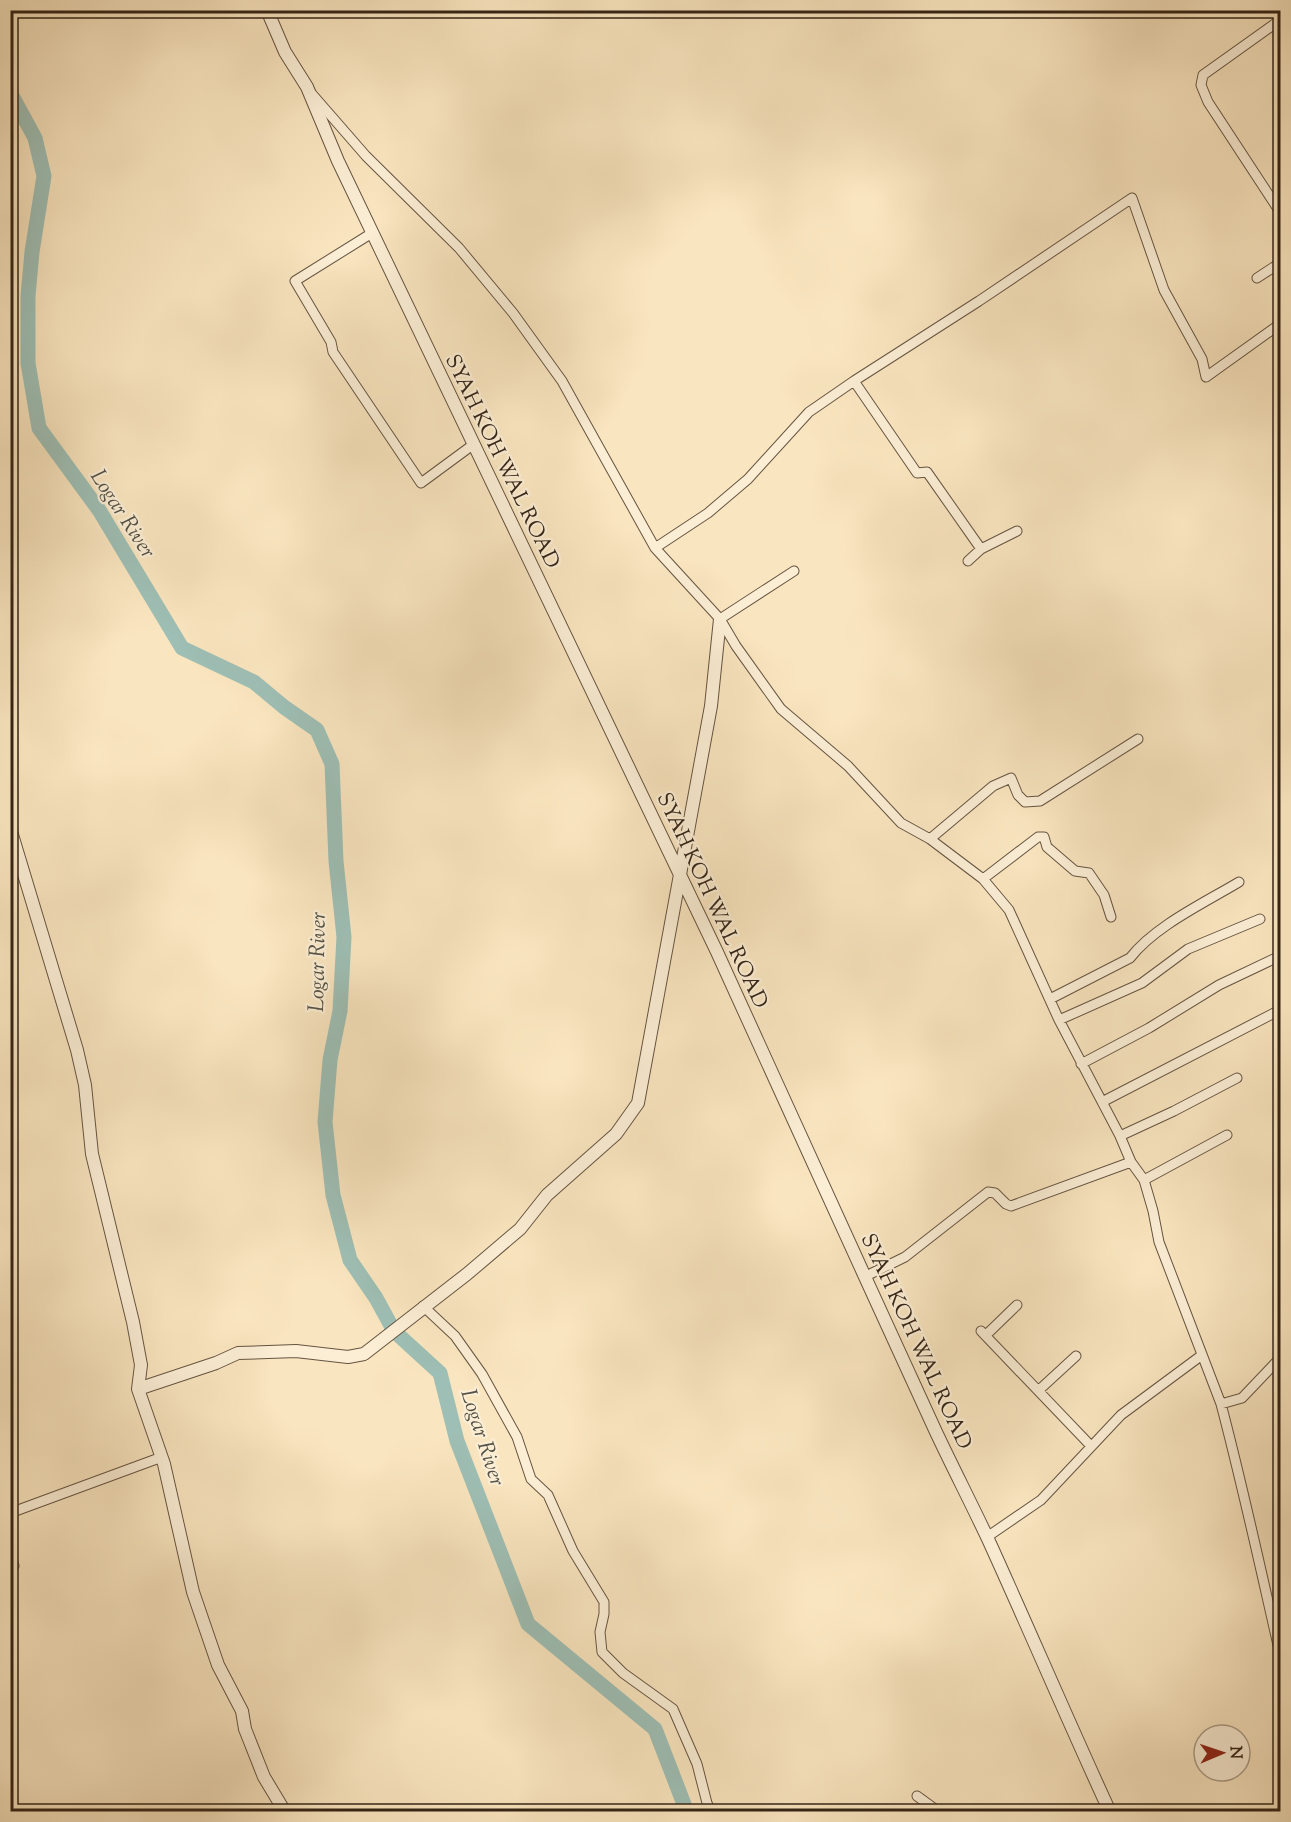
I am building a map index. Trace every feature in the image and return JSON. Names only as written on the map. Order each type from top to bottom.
[{"type":"street","name":"SYAH KOH WAL ROAD","points":[[267,10],[285,52],[307,87],[372,233],[681,876],[937,1434],[987,1537],[1110,1812]]},
{"type":"street","points":[[1281,20],[1203,75],[1201,85],[1208,102],[1281,212]]},
{"type":"street","points":[[307,87],[366,156],[459,248],[513,313],[562,381],[655,548],[720,619],[736,646],[781,709],[848,766],[901,823],[930,839],[983,879],[1009,910],[1059,1020],[1120,1136],[1131,1162],[1144,1180],[1159,1242],[1221,1404],[1241,1478],[1251,1532],[1281,1654]]},
{"type":"street","points":[[655,548],[708,513],[748,479],[809,412],[980,301],[1132,198],[1164,290],[1202,359],[1206,377],[1281,324]]},
{"type":"street","points":[[372,233],[295,281],[331,342],[333,352],[421,483],[474,444]]},
{"type":"street","points":[[1257,278],[1281,263]]},
{"type":"street","points":[[854,381],[917,472],[927,472],[981,549]]},
{"type":"street","points":[[968,561],[981,549],[1017,531]]},
{"type":"street","points":[[720,619],[794,571]]},
{"type":"street","points":[[138,1389],[216,1363],[238,1353],[296,1351],[348,1357],[364,1354],[520,1229],[548,1195],[616,1134],[638,1103],[711,706],[720,619]]},
{"type":"street","points":[[930,839],[993,786],[1011,778],[1018,795],[1026,802],[1040,801],[1138,739]]},
{"type":"street","points":[[10,828],[77,1050],[85,1085],[92,1154],[133,1322],[141,1365],[138,1389],[165,1464],[174,1516],[193,1592],[218,1665],[242,1711],[245,1729],[264,1777],[285,1812]]},
{"type":"street","points":[[983,879],[1038,837],[1044,837],[1047,847],[1076,871],[1089,873],[1104,895],[1111,917]]},
{"type":"street","points":[[1050,999],[1130,958],[1137,948],[1166,927],[1239,882]]},
{"type":"street","points":[[1059,1020],[1142,983],[1188,949],[1260,919]]},
{"type":"street","points":[[1081,1064],[1149,1028],[1219,985],[1281,956]]},
{"type":"street","points":[[1101,1102],[1278,1011]]},
{"type":"street","points":[[1120,1136],[1237,1078]]},
{"type":"street","points":[[1144,1180],[1227,1135]]},
{"type":"street","points":[[866,1276],[905,1257],[988,1192],[995,1193],[1011,1206],[1131,1162]]},
{"type":"street","points":[[1017,1305],[984,1333],[1091,1446]]},
{"type":"street","points":[[423,1306],[455,1336],[482,1374],[517,1437],[531,1479],[548,1495],[573,1551],[604,1602],[600,1632],[602,1652],[623,1673],[673,1709],[697,1764],[706,1803],[711,1812]]},
{"type":"street","points":[[987,1537],[1041,1500],[1121,1415],[1202,1355]]},
{"type":"street","points":[[1039,1390],[1076,1356]]},
{"type":"street","points":[[1221,1404],[1242,1398],[1281,1358]]},
{"type":"street","points":[[10,1513],[162,1457]]},
{"type":"street","points":[[10,1555],[14,1566],[10,1572]]},
{"type":"street","points":[[916,1796],[939,1812]]},
{"type":"waterway","name":"Logar River","points":[[10,92],[35,138],[44,176],[32,252],[28,296],[28,363],[39,428],[99,510],[182,648],[254,682],[317,730],[332,764],[336,861],[344,937],[340,1011],[330,1060],[325,1122],[333,1195],[350,1260],[376,1298],[394,1331],[440,1373],[457,1441],[528,1624],[655,1729],[687,1812]]}]
